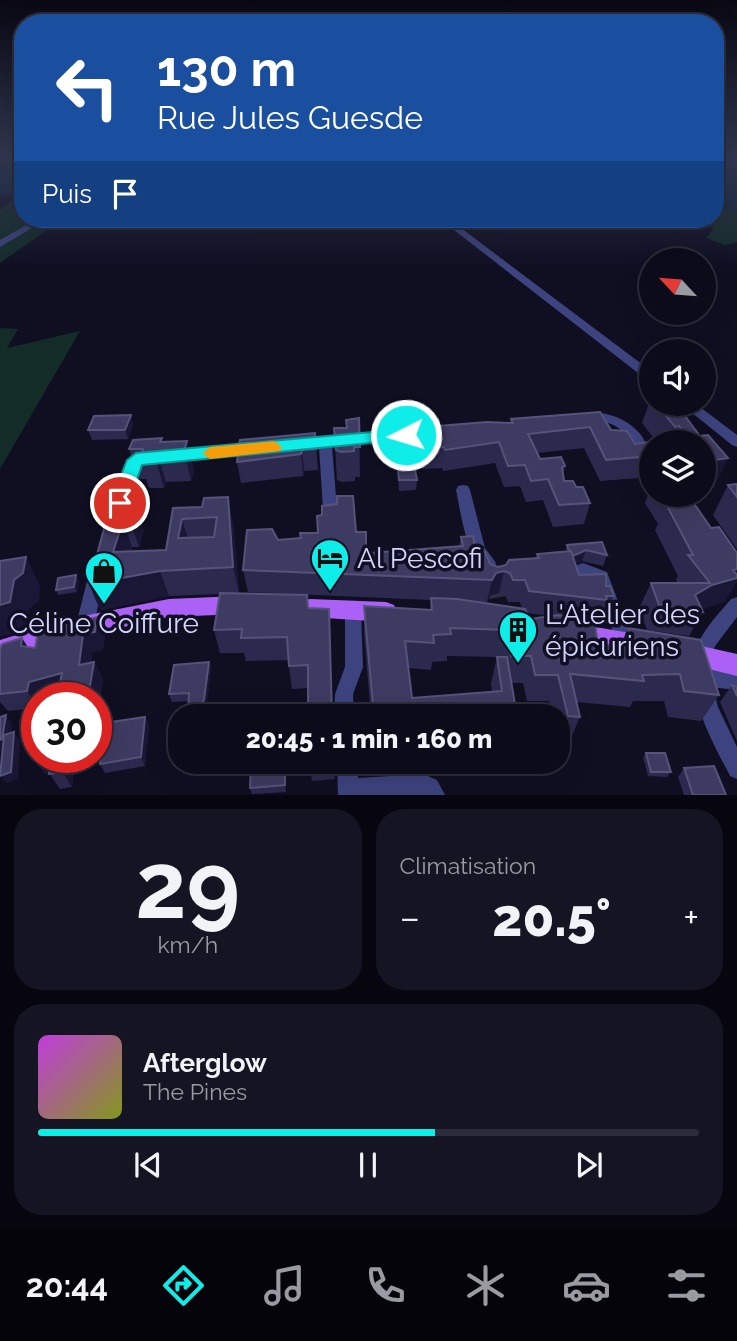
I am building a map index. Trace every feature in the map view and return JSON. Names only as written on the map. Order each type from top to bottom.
[{"type":"main road","points":[[0,651],[85,625],[169,608],[258,605]]},
{"type":"main road","points":[[283,607],[403,613]]},
{"type":"main road","points":[[556,631],[624,641],[702,667],[737,665]]},
{"type":"street","points":[[0,244],[28,228]]},
{"type":"street","points":[[456,228],[639,367]]},
{"type":"street","points":[[575,419],[601,416],[618,420],[626,425],[639,443]]},
{"type":"street","points":[[703,416],[737,442]]},
{"type":"street","points":[[108,534],[136,460],[433,432]]},
{"type":"street","points":[[325,442],[330,509]]},
{"type":"street","points":[[463,490],[478,551],[487,560],[494,580]]},
{"type":"street","points":[[85,625],[101,559]]},
{"type":"street","points":[[583,570],[601,577],[624,641]]},
{"type":"street","points":[[737,604],[702,667],[709,709],[737,769]]},
{"type":"street","points":[[344,704],[344,694],[354,667],[353,611]]},
{"type":"street","points":[[702,667],[737,681]]},
{"type":"street","points":[[347,774],[348,792],[423,784],[430,787],[435,795]]},
{"type":"green space","points":[[14,199],[14,228],[50,228],[0,263],[0,210]]},
{"type":"green space","points":[[724,208],[737,212],[737,242],[725,245],[706,238],[714,228],[724,228]]},
{"type":"green space","points":[[0,328],[18,329],[7,348],[80,331],[0,469]]},
{"type":"water","points":[[724,194],[737,194],[737,212],[724,208]]},
{"type":"building","points":[[600,412],[611,430],[627,431],[635,444],[639,444],[639,457],[606,460],[590,427],[528,434],[540,459],[561,457],[565,466],[562,467],[564,481],[573,481],[576,487],[583,487],[590,503],[559,505],[548,479],[531,481],[525,465],[508,466],[499,442],[445,450],[444,447],[406,449],[402,429],[487,422],[513,423],[511,419]]},
{"type":"building","points":[[131,415],[125,430],[88,430],[94,416]]},
{"type":"building","points":[[666,416],[685,416],[696,430],[682,430],[679,426],[675,427]]},
{"type":"building","points":[[359,418],[360,447],[354,447],[354,451],[336,450],[334,428],[347,428],[346,420]]},
{"type":"building","points":[[315,433],[316,449],[302,450],[301,454],[237,462],[240,440]]},
{"type":"building","points":[[162,438],[160,442],[187,441],[184,451],[157,452],[155,457],[140,458],[143,449],[129,449],[133,440]]},
{"type":"building","points":[[716,444],[728,458],[716,460]]},
{"type":"building","points":[[415,470],[417,480],[399,480],[398,471]]},
{"type":"building","points":[[737,484],[737,497],[728,485]]},
{"type":"building","points":[[337,496],[353,496],[356,532],[366,532],[366,551],[369,553],[463,546],[461,537],[473,536],[476,552],[485,552],[490,564],[498,567],[506,565],[509,560],[539,558],[537,554],[571,551],[579,575],[606,574],[606,586],[610,586],[614,596],[606,596],[607,600],[529,591],[525,580],[513,580],[510,573],[504,571],[496,573],[492,580],[243,570],[247,530],[272,529],[278,540],[301,538],[300,533],[318,533],[317,516],[322,515],[322,506],[337,504]]},
{"type":"building","points":[[228,497],[233,567],[160,571],[89,584],[111,503],[135,504],[130,521],[123,521],[113,552],[166,550],[173,508],[202,507],[204,498]],"holes":[[[217,517],[214,537],[178,538],[182,519]]]},
{"type":"building","points":[[668,507],[696,507],[711,528],[719,527],[737,553],[737,569],[733,570],[737,578],[712,585],[695,595],[703,612],[659,605],[651,583],[710,583],[688,555],[693,555]]},
{"type":"building","points":[[602,542],[607,555],[586,550],[573,556],[567,545]]},
{"type":"building","points":[[26,557],[23,573],[14,580],[10,602],[0,605],[0,561]]},
{"type":"building","points":[[76,575],[74,587],[56,590],[58,578]]},
{"type":"building","points":[[220,593],[307,595],[308,608],[329,609],[332,704],[308,704],[308,665],[289,666],[287,637],[241,638],[242,629],[214,630]]},
{"type":"building","points":[[431,598],[525,609],[530,619],[558,615],[595,623],[598,644],[633,647],[628,628],[701,640],[719,695],[684,691],[680,674],[642,675],[644,681],[570,674],[580,717],[570,716],[570,704],[565,704],[558,675],[535,675],[531,656],[511,656],[508,630],[450,628],[451,634],[433,635],[434,643],[405,641],[412,698],[502,691],[497,657],[507,657],[515,704],[373,704],[364,606],[432,610]]},
{"type":"building","points":[[97,617],[95,632],[83,634],[79,665],[94,662],[91,682],[60,682],[62,673],[21,682],[21,692],[0,694],[2,644],[22,638],[21,646],[35,648],[38,633]]},
{"type":"building","points":[[209,662],[201,704],[189,704],[189,693],[169,694],[174,665]]},
{"type":"building","points":[[6,715],[2,739],[0,740],[0,717]]},
{"type":"building","points":[[145,717],[141,757],[112,762],[112,722]]},
{"type":"building","points":[[14,732],[11,772],[0,776],[4,735]]},
{"type":"building","points":[[646,753],[665,753],[671,772],[651,772]]},
{"type":"building","points":[[714,766],[726,795],[693,795],[684,768]]},
{"type":"building","points":[[251,774],[285,774],[285,785],[250,788]]},
{"type":"tunnel","points":[[494,580],[498,602]]},
{"type":"slow traffic","points":[[210,453],[274,447]]},
{"type":"place","name":"Al Pescofi","points":[[330,592]]},
{"type":"place","name":"Céline Coiffure","points":[[104,605]]},
{"type":"place","name":"L'Atelier des épicuriens","points":[[518,664]]},
{"type":"route","points":[[120,503],[136,460],[406,435]]}]
